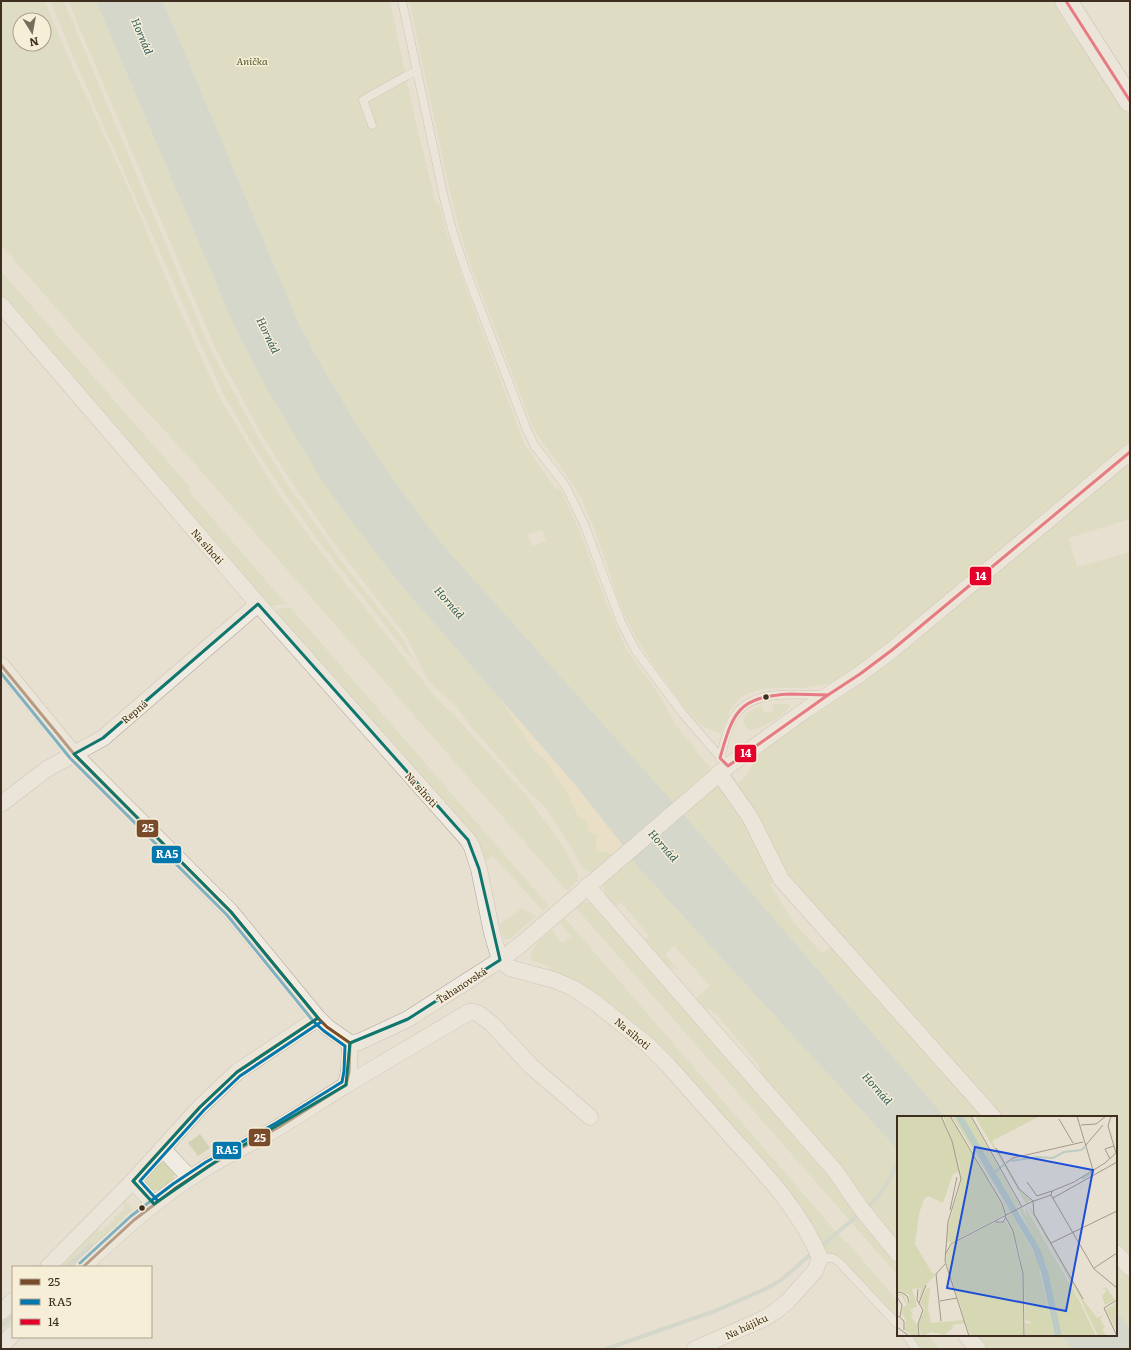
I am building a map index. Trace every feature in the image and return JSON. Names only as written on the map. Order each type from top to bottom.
[{"type":"street","points":[[1066,1],[1130,101]]},
{"type":"street","name":"Na sihoti","points":[[1,305],[258,604],[468,840],[472,847],[479,869],[492,933],[500,960],[510,968],[554,980],[573,988],[597,1004],[649,1046],[770,1178],[801,1221],[820,1258]]},
{"type":"street","name":"Ťahanovská","points":[[350,1043],[363,1040],[408,1019],[500,960],[519,946],[719,770],[828,694],[860,674],[898,645],[1130,452]]},
{"type":"street","name":"Repná","points":[[1,804],[47,769],[103,738],[258,604]]},
{"type":"street","points":[[1,665],[74,754],[231,912],[318,1018],[327,1027],[350,1043],[349,1072],[346,1085]]},
{"type":"street","points":[[719,770],[750,817],[781,879],[992,1116]]},
{"type":"street","points":[[587,886],[831,1166],[865,1213],[897,1253]]},
{"type":"street","points":[[84,1266],[108,1243],[154,1204],[190,1178],[218,1160],[270,1132],[469,1012],[474,1012],[492,1024],[532,1066],[590,1117]]},
{"type":"street","points":[[49,1266],[132,1181],[200,1107],[237,1072],[318,1018]]},
{"type":"street","points":[[162,1148],[190,1178]]},
{"type":"street","points":[[132,1181],[154,1204]]},
{"type":"street","points":[[1117,1254],[1130,1268]]},
{"type":"street","name":"Na hájiku","points":[[695,1349],[763,1319],[776,1311],[788,1301],[815,1271],[820,1258]]},
{"type":"street","points":[[1,1312],[12,1302]]},
{"type":"street","points":[[4,1349],[1,1346],[12,1335]]},
{"type":"street","points":[[967,1336],[978,1349]]},
{"type":"lane","points":[[402,1],[444,198],[453,233],[464,269],[527,430],[534,445],[565,485],[570,494],[584,524],[621,622],[636,651],[682,714],[719,770]]},
{"type":"lane","points":[[372,125],[363,100],[417,71]]},
{"type":"lane","points":[[719,770],[726,734],[734,716],[742,707],[754,700],[770,696],[828,694]]},
{"type":"lane","points":[[820,1258],[832,1258],[840,1262],[897,1324]]},
{"type":"lane","points":[[907,1336],[916,1349]]},
{"type":"highlighted area","points":[[258,604],[468,840],[479,869],[500,960],[408,1019],[350,1043],[346,1085],[218,1160],[154,1204],[133,1181],[200,1107],[237,1072],[318,1018],[231,912],[74,754],[103,738]]},
{"type":"green space","points":[[1,1],[45,1],[50,12],[12,12],[12,52],[52,52],[52,18],[130,192],[177,304],[220,398],[276,490],[317,547],[438,700],[456,717],[526,795],[565,849],[578,874],[578,881],[567,891],[193,462],[152,418],[1,245]]},
{"type":"green space","points":[[50,1],[64,1],[207,342],[260,440],[290,488],[342,562],[404,640],[414,662],[320,543],[285,494],[255,449],[223,394],[80,73]]},
{"type":"green space","points":[[68,1],[96,1],[236,330],[267,389],[400,584],[501,699],[533,749],[548,762],[555,776],[564,786],[578,816],[587,821],[597,835],[596,842],[600,852],[607,851],[612,856],[595,871],[588,872],[582,868],[571,847],[545,807],[527,790],[469,724],[457,707],[434,687],[426,677],[407,638],[333,542],[292,483],[261,434],[215,348]]},
{"type":"green space","name":"Anička","points":[[163,1],[390,1],[416,123],[436,204],[439,203],[446,231],[461,274],[524,443],[556,489],[560,489],[578,527],[607,605],[626,648],[661,697],[675,724],[711,769],[705,776],[673,803],[442,544],[402,491],[365,437],[330,380],[298,322]],"holes":[[[542,530],[546,541],[532,546],[528,534]]]},
{"type":"green space","points":[[409,1],[1053,1],[1061,17],[1103,74],[1130,117],[1130,444],[1039,517],[894,639],[858,667],[833,683],[804,688],[762,689],[749,693],[741,697],[729,711],[721,733],[706,728],[700,724],[683,706],[634,634],[621,607],[600,544],[584,505],[568,478],[533,428],[469,261],[458,224]]},
{"type":"green space","points":[[1,271],[190,487],[188,490],[286,604],[270,606],[1,296]]},
{"type":"green space","points":[[1130,461],[1130,519],[1069,538],[1077,567],[1130,552],[1130,1261],[1117,1247],[1117,1116],[999,1116],[796,890],[731,781],[731,771],[738,783],[747,775],[758,752]]},
{"type":"green space","points":[[290,607],[549,906],[543,911],[493,856],[483,864],[274,610]]},
{"type":"green space","points":[[773,704],[788,704],[790,706],[784,714],[772,722],[753,730],[748,730],[744,724],[743,718],[747,713],[754,708],[762,706],[764,713],[774,711]]},
{"type":"green space","points":[[718,783],[724,785],[778,878],[770,885],[794,923],[822,953],[832,946],[987,1116],[944,1116],[682,813]]},
{"type":"green space","points":[[631,857],[638,867],[897,1149],[897,1247],[764,1079],[759,1066],[717,1015],[710,1010],[704,1009],[695,999],[710,986],[674,946],[665,955],[679,970],[667,966],[658,960],[641,942],[649,936],[621,902],[613,909],[605,895],[602,883]]},
{"type":"green space","points":[[586,902],[594,904],[792,1127],[897,1260],[897,1275],[576,908],[582,903]]},
{"type":"green space","points":[[522,908],[536,916],[510,939],[505,939],[500,924]]},
{"type":"green space","points":[[564,917],[845,1242],[846,1241],[897,1300],[897,1319],[836,1255],[822,1249],[648,1036],[602,998],[577,982],[550,970],[550,966],[532,961],[531,956],[534,948],[540,940],[552,930],[562,943],[571,936],[559,922]]},
{"type":"green space","points":[[200,1134],[210,1148],[198,1156],[188,1143]]},
{"type":"green space","points":[[159,1163],[165,1163],[175,1171],[173,1179],[168,1185],[160,1189],[152,1190],[146,1185],[146,1176]]},
{"type":"green space","points":[[123,1199],[133,1209],[118,1223],[120,1225],[74,1266],[59,1266],[98,1225],[99,1231],[104,1230],[104,1227],[110,1225],[109,1221],[114,1220],[114,1216],[119,1215],[119,1212],[124,1211]]},
{"type":"green space","points":[[1117,1261],[1130,1275],[1130,1328],[1117,1313]]},
{"type":"green space","points":[[12,1311],[12,1323],[1,1333],[1,1321]]},
{"type":"green space","points":[[913,1336],[929,1336],[940,1349],[922,1349]]},
{"type":"green space","points":[[973,1336],[1062,1336],[1073,1349],[984,1349]]},
{"type":"sand","points":[[501,699],[573,782],[624,846],[612,856],[607,851],[600,852],[596,850],[597,835],[588,831],[587,821],[578,816],[564,786],[555,776],[548,762],[533,749]]},
{"type":"water","name":"Hornád","points":[[96,1],[163,1],[298,322],[347,409],[383,464],[422,518],[442,544],[678,808],[944,1116],[897,1116],[897,1149],[638,867],[625,848],[573,782],[400,584],[340,506],[322,480],[267,389],[236,330]]},
{"type":"water","points":[[1117,1313],[1130,1328],[1130,1349],[1073,1349],[1062,1336],[1117,1336]]},
{"type":"waterway","points":[[866,1209],[885,1187],[897,1164]]},
{"type":"waterway","points":[[821,1246],[861,1213]]},
{"type":"waterway","points":[[68,1266],[91,1245]]},
{"type":"waterway","points":[[606,1349],[715,1311],[763,1290],[780,1281],[810,1255]]},
{"type":"waterway","points":[[1,1327],[12,1317]]},
{"type":"transit line","name":"14","points":[[1066,1],[1130,101]]},
{"type":"transit line","name":"14","points":[[828,695],[860,674],[892,650],[1130,452]]},
{"type":"transit line","name":"25","points":[[1,665],[74,754],[231,912],[318,1018],[327,1027],[350,1043],[349,1072],[346,1085],[279,1127],[209,1166],[176,1188],[134,1220],[84,1266]]},
{"type":"transit line","name":"RA5","points":[[1,673],[70,758],[227,915],[314,1022],[345,1046],[342,1082],[276,1123],[206,1162],[173,1184],[131,1216],[80,1263]]},
{"type":"transit line","name":"14","points":[[790,694],[828,695],[728,766],[720,758],[729,729],[740,710],[748,703],[759,699],[790,694]]},
{"type":"transit line","name":"25","points":[[154,1204],[133,1181],[200,1107],[237,1072],[318,1018]]},
{"type":"transit line","name":"RA5","points":[[158,1201],[140,1181],[204,1110],[240,1076],[321,1022]]}]
